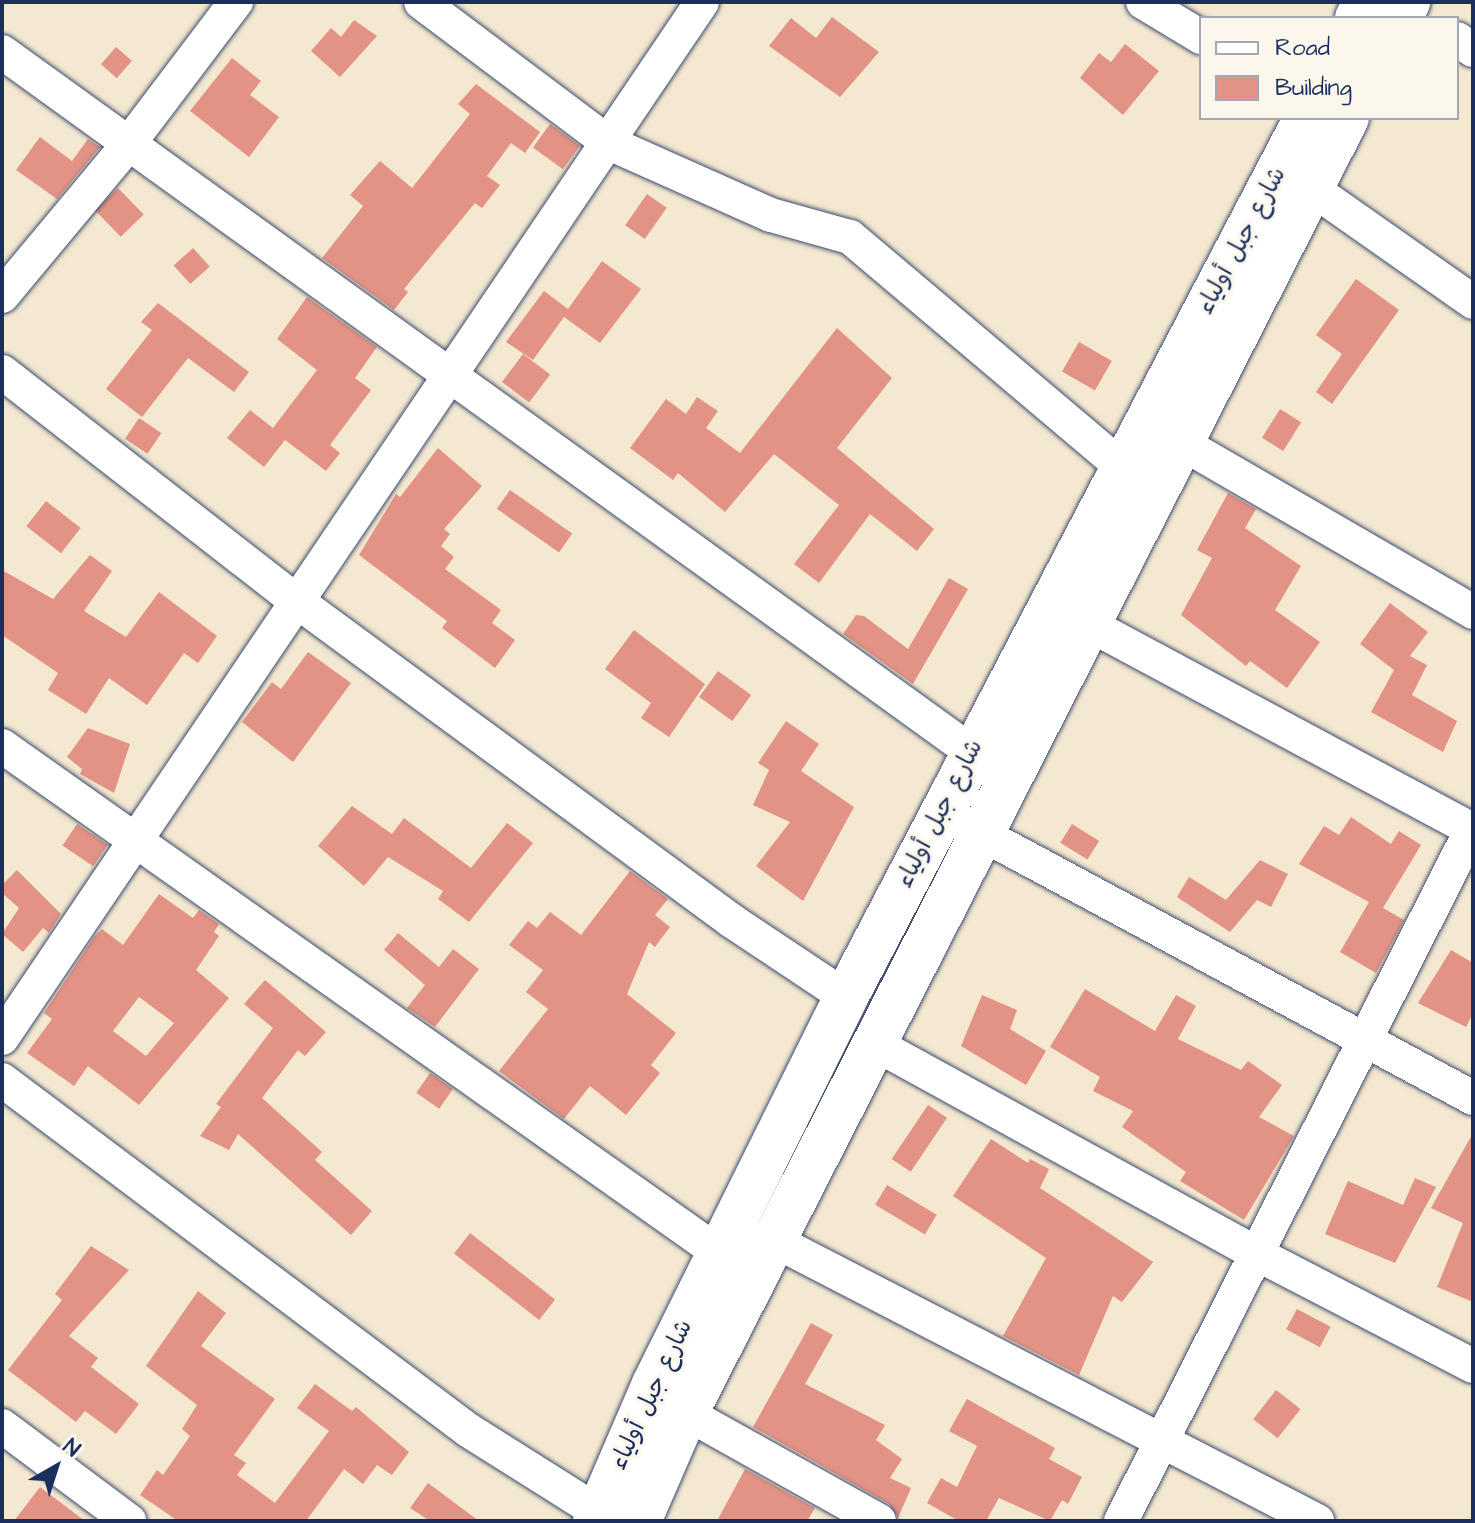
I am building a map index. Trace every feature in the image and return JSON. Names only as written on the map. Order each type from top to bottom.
[{"type":"main road","points":[[1367,16],[1401,9]]},
{"type":"main road","name":"شارع جبل أولياء","points":[[610,1518],[719,1253],[846,997],[1305,120]]},
{"type":"main road","name":"شارع جبل أولياء","points":[[610,1518],[686,1413],[777,1242],[1346,120]]},
{"type":"street","points":[[2,296],[127,146],[236,2]]},
{"type":"street","points":[[421,2],[609,143],[771,215],[850,237],[1122,467]]},
{"type":"street","points":[[2,1038],[294,599],[445,376],[609,143],[702,2]]},
{"type":"street","points":[[1143,2],[1199,36]]},
{"type":"street","points":[[2,52],[445,376],[972,752]]},
{"type":"street","points":[[1311,188],[1473,302]]},
{"type":"street","points":[[2,372],[294,599],[732,921],[846,997]]},
{"type":"street","points":[[1180,442],[1473,612]]},
{"type":"street","points":[[1092,626],[1472,829],[1121,1521]]},
{"type":"street","points":[[2,746],[134,843],[719,1253]]},
{"type":"street","points":[[941,812],[1363,1042],[1473,1098]]},
{"type":"street","points":[[877,1045],[1257,1254],[1473,1366]]},
{"type":"street","points":[[2,1080],[468,1430],[610,1518]]},
{"type":"street","points":[[777,1242],[1317,1521]]},
{"type":"street","points":[[686,1413],[879,1521]]},
{"type":"street","points":[[2,1426],[129,1521]]},
{"type":"building","points":[[832,17],[879,52],[840,97],[769,46],[791,18],[816,38]]},
{"type":"building","points":[[354,20],[377,36],[340,77],[311,51],[331,28],[341,37]]},
{"type":"building","points":[[1125,44],[1159,71],[1123,115],[1080,78],[1099,53],[1111,62]]},
{"type":"building","points":[[116,47],[132,61],[117,78],[101,64]]},
{"type":"building","points":[[232,58],[261,81],[250,95],[279,117],[249,157],[190,111]]},
{"type":"building","points":[[476,84],[540,132],[525,153],[511,143],[487,176],[500,185],[482,208],[475,203],[404,289],[408,292],[394,310],[322,258],[363,206],[350,195],[380,161],[412,188],[470,114],[458,104]]},
{"type":"building","points":[[550,124],[580,146],[563,169],[533,147]]},
{"type":"building","points":[[40,137],[72,161],[88,139],[100,147],[57,199],[16,170]]},
{"type":"building","points":[[118,188],[144,215],[121,237],[95,210]]},
{"type":"building","points":[[647,194],[667,208],[645,239],[625,225]]},
{"type":"building","points":[[193,248],[210,267],[190,284],[174,265]]},
{"type":"building","points":[[602,261],[641,289],[600,343],[564,317],[533,360],[506,342],[544,291],[568,309]]},
{"type":"building","points":[[1356,279],[1399,310],[1332,404],[1316,392],[1342,354],[1316,335]]},
{"type":"building","points":[[307,297],[377,347],[355,378],[371,390],[330,445],[340,453],[326,471],[285,440],[264,467],[227,438],[250,410],[273,428],[317,370],[277,339]]},
{"type":"building","points":[[158,303],[249,372],[234,392],[188,358],[142,417],[106,389],[152,330],[141,322]]},
{"type":"building","points":[[837,328],[892,378],[837,448],[934,529],[917,551],[870,514],[819,583],[794,564],[839,505],[774,454],[725,512],[678,473],[673,480],[630,448],[666,399],[686,414],[697,397],[718,411],[706,428],[740,453]]},
{"type":"building","points":[[1079,342],[1112,361],[1095,390],[1062,371]]},
{"type":"building","points":[[523,354],[550,374],[529,402],[502,382]]},
{"type":"building","points":[[1280,409],[1301,422],[1283,451],[1262,438]]},
{"type":"building","points":[[139,418],[161,433],[147,454],[125,439]]},
{"type":"building","points":[[438,448],[482,486],[444,529],[450,534],[441,546],[454,557],[445,569],[501,610],[492,623],[515,640],[495,668],[442,628],[447,621],[359,555],[396,494],[400,497]]},
{"type":"building","points":[[510,490],[572,534],[559,552],[497,509]]},
{"type":"building","points":[[1228,493],[1256,509],[1245,528],[1301,566],[1275,610],[1320,642],[1287,688],[1250,661],[1246,666],[1181,615],[1212,558],[1197,550]]},
{"type":"building","points":[[46,501],[81,528],[61,553],[26,526]]},
{"type":"building","points":[[90,555],[112,571],[84,611],[126,637],[159,592],[217,636],[198,663],[184,653],[147,705],[109,678],[86,714],[48,690],[58,673],[2,635],[2,570],[53,599]]},
{"type":"building","points":[[949,578],[968,589],[913,684],[843,634],[856,615],[864,616],[908,649]]},
{"type":"building","points":[[1390,603],[1428,632],[1410,656],[1427,665],[1412,695],[1457,721],[1443,752],[1371,712],[1394,670],[1360,644]]},
{"type":"building","points":[[634,630],[705,684],[669,737],[641,718],[651,703],[605,669]]},
{"type":"building","points":[[308,652],[351,683],[293,762],[242,722],[272,682],[281,689]]},
{"type":"building","points":[[718,671],[751,695],[732,721],[699,697]]},
{"type":"building","points":[[786,721],[819,744],[801,771],[854,807],[803,901],[756,866],[790,822],[753,805],[769,770],[758,763]]},
{"type":"building","points":[[88,728],[130,744],[114,793],[80,774],[82,769],[67,757]]},
{"type":"building","points":[[352,806],[392,834],[404,818],[471,868],[507,823],[533,843],[469,922],[438,899],[443,891],[388,857],[364,886],[318,846]]},
{"type":"building","points":[[1351,817],[1391,844],[1399,831],[1421,845],[1383,908],[1404,920],[1376,973],[1340,952],[1369,902],[1299,864],[1324,826],[1339,835]]},
{"type":"building","points":[[77,824],[108,845],[93,866],[62,846]]},
{"type":"building","points":[[1072,824],[1099,841],[1087,860],[1060,843]]},
{"type":"building","points":[[1260,860],[1288,874],[1271,907],[1257,900],[1230,932],[1177,897],[1189,877],[1226,900]]},
{"type":"building","points":[[17,870],[61,914],[49,933],[43,928],[23,952],[2,934],[19,908],[2,893],[2,885]]},
{"type":"building","points":[[630,871],[668,899],[655,915],[670,927],[655,947],[649,942],[627,994],[676,1033],[651,1065],[660,1073],[626,1115],[590,1086],[564,1119],[499,1071],[548,1009],[526,992],[543,970],[509,945],[528,921],[537,928],[550,912],[581,935]]},
{"type":"building","points":[[159,894],[193,918],[199,910],[219,924],[214,932],[219,936],[196,970],[229,998],[139,1105],[88,1066],[74,1086],[27,1053],[52,1019],[44,1013],[94,937],[102,929],[123,945]],"holes":[[[139,997],[174,1023],[146,1056],[113,1031]]]},
{"type":"building","points":[[398,933],[439,967],[453,949],[479,969],[435,1027],[407,1008],[425,985],[384,950]]},
{"type":"building","points":[[1451,950],[1473,963],[1473,1013],[1466,1027],[1418,1003]]},
{"type":"building","points":[[265,980],[326,1032],[305,1056],[298,1050],[262,1098],[322,1152],[315,1160],[372,1211],[351,1235],[238,1134],[229,1150],[200,1136],[221,1107],[216,1104],[273,1028],[244,1004]]},
{"type":"building","points":[[1085,989],[1155,1031],[1176,995],[1196,1006],[1178,1039],[1241,1070],[1248,1061],[1282,1085],[1259,1117],[1294,1136],[1244,1220],[1180,1181],[1186,1172],[1122,1127],[1133,1111],[1093,1091],[1100,1077],[1050,1047]]},
{"type":"building","points":[[982,995],[1017,1010],[1010,1029],[1046,1051],[1026,1085],[961,1046]]},
{"type":"building","points":[[430,1073],[453,1089],[439,1109],[416,1093]]},
{"type":"building","points":[[928,1105],[947,1118],[911,1172],[892,1159]]},
{"type":"building","points":[[1473,1133],[1473,1302],[1437,1287],[1463,1223],[1431,1208]]},
{"type":"building","points":[[991,1139],[1028,1163],[1030,1159],[1049,1169],[1040,1188],[1153,1262],[1122,1302],[1113,1296],[1079,1375],[1003,1336],[1046,1258],[953,1196]]},
{"type":"building","points":[[1415,1178],[1436,1187],[1395,1263],[1325,1234],[1348,1181],[1403,1205]]},
{"type":"building","points":[[887,1185],[937,1215],[925,1235],[875,1205]]},
{"type":"building","points":[[470,1233],[555,1299],[539,1320],[454,1253]]},
{"type":"building","points":[[91,1246],[129,1270],[69,1336],[98,1358],[91,1367],[139,1404],[116,1434],[85,1411],[76,1422],[8,1370],[62,1300],[55,1294]]},
{"type":"building","points":[[198,1291],[226,1313],[201,1346],[275,1399],[234,1455],[246,1463],[237,1475],[275,1503],[329,1431],[297,1408],[315,1384],[352,1411],[356,1407],[409,1452],[392,1475],[377,1465],[363,1484],[344,1469],[306,1521],[178,1521],[140,1495],[157,1470],[163,1475],[190,1436],[182,1429],[197,1405],[146,1366]]},
{"type":"building","points":[[1297,1309],[1331,1327],[1320,1347],[1286,1329]]},
{"type":"building","points":[[811,1323],[833,1335],[805,1384],[885,1425],[876,1440],[902,1459],[890,1478],[911,1488],[898,1518],[889,1504],[753,1427]]},
{"type":"building","points":[[1276,1390],[1300,1409],[1278,1438],[1253,1419]]},
{"type":"building","points":[[967,1399],[1055,1448],[1049,1459],[1082,1477],[1068,1504],[1062,1500],[1050,1521],[999,1498],[986,1521],[959,1521],[927,1503],[941,1478],[957,1487],[977,1446],[949,1431]]},
{"type":"building","points":[[745,1469],[815,1508],[807,1521],[717,1521]]},
{"type":"building","points":[[428,1483],[479,1521],[430,1521],[410,1508]]},
{"type":"building","points":[[40,1487],[85,1521],[14,1521]]}]
